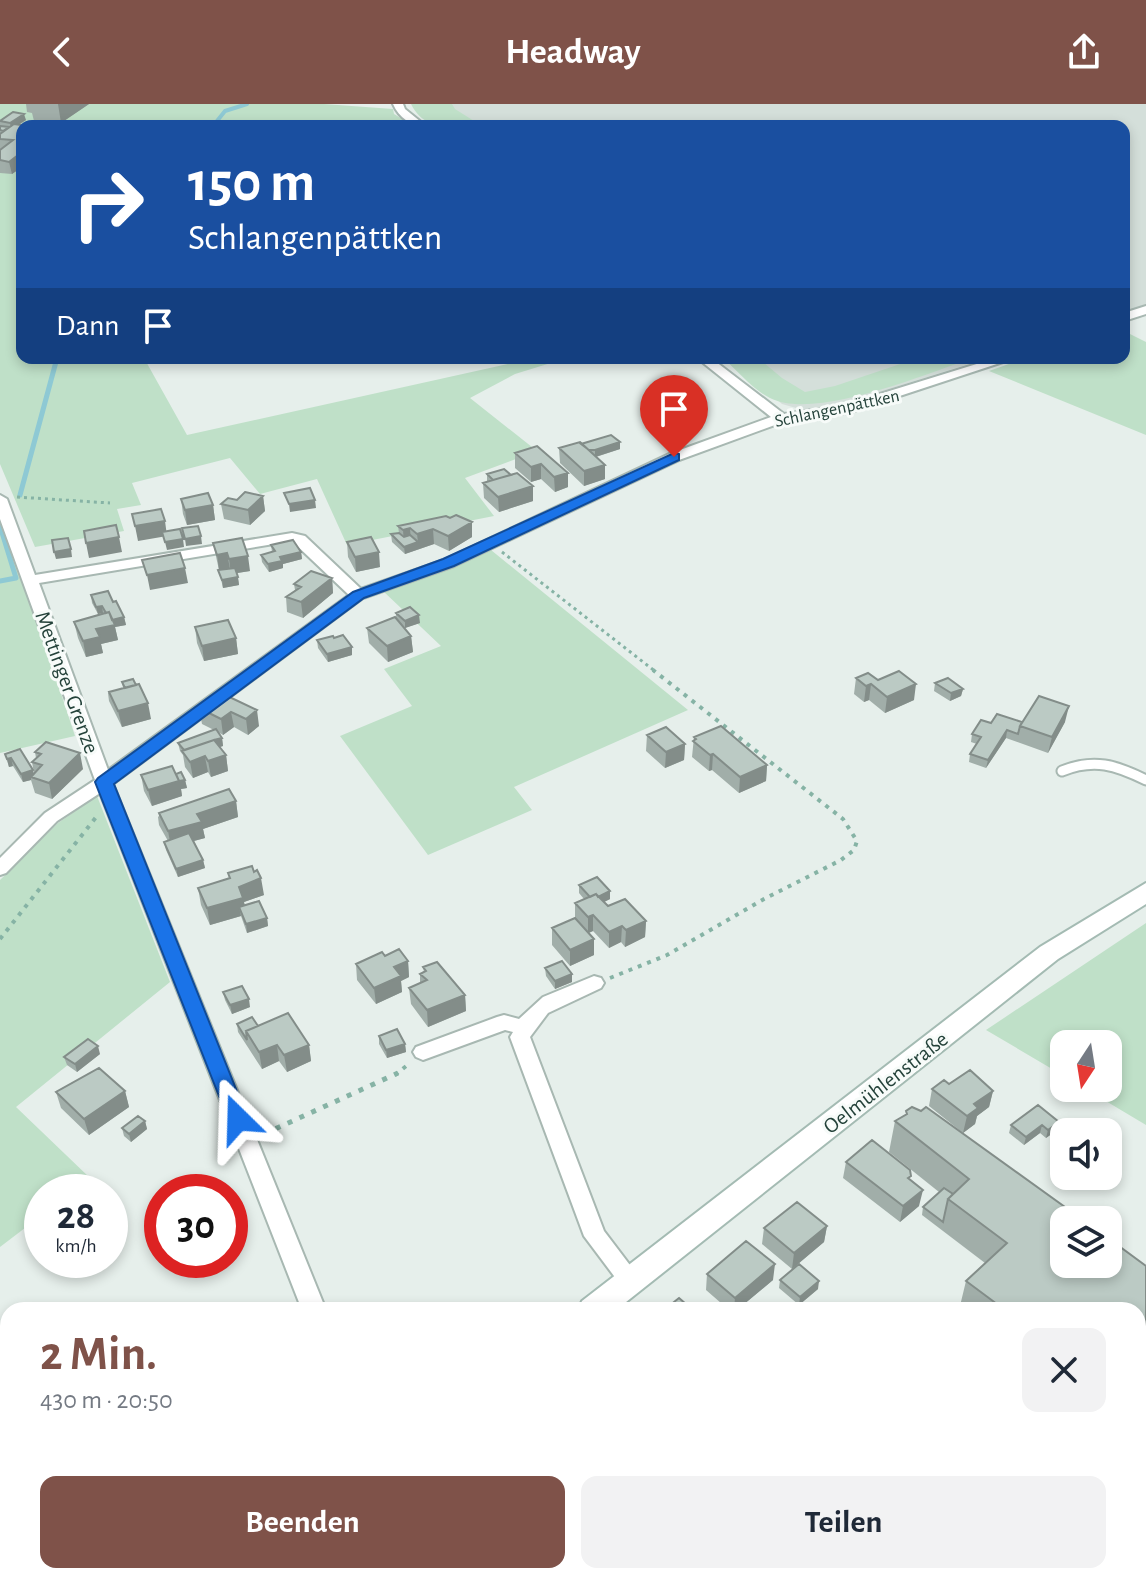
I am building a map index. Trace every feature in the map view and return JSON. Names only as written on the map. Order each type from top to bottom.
[{"type":"street","points":[[398,104],[401,111],[413,120]]},
{"type":"street","points":[[711,364],[781,418]]},
{"type":"street","name":"Schlangenpättken","points":[[0,869],[51,817],[107,790],[358,595],[449,563],[674,457],[781,418],[843,410],[990,364]]},
{"type":"street","name":"Mettinger Grenze","points":[[0,499],[107,790],[311,1302]]},
{"type":"street","points":[[31,580],[292,537],[300,539],[358,595]]},
{"type":"street","name":"Oelmühlenstraße","points":[[603,1302],[1049,953],[1146,892]]},
{"type":"street","points":[[594,983],[545,1004],[527,1019],[520,1037],[595,1236],[631,1281]]},
{"type":"street","points":[[423,1052],[504,1022],[524,1028]]},
{"type":"lane","points":[[1062,771],[1081,762],[1098,761],[1146,780]]},
{"type":"path","points":[[16,497],[110,503]]},
{"type":"path","points":[[499,539],[499,550],[843,819],[856,833],[858,844],[841,860],[754,904],[646,967],[594,983]]},
{"type":"path","points":[[0,939],[107,790]]},
{"type":"path","points":[[247,1142],[392,1077],[423,1052]]},
{"type":"shaded area","points":[[439,104],[1146,104],[1146,304],[1130,310],[1130,120],[456,120]]},
{"type":"shaded area","points":[[737,364],[969,364],[838,405],[803,410],[782,404]]},
{"type":"green space","points":[[0,104],[324,104],[393,109],[394,114],[404,120],[16,120],[16,364],[147,364],[187,435],[508,364],[548,364],[515,374],[470,398],[537,451],[465,478],[494,516],[347,545],[317,479],[260,494],[230,458],[132,483],[141,505],[117,509],[124,531],[35,547],[0,464]]},
{"type":"green space","points":[[411,104],[452,104],[472,120],[424,120]]},
{"type":"green space","points":[[1130,334],[1146,342],[1146,435],[989,371],[1009,364],[1130,364]]},
{"type":"green space","points":[[729,364],[765,364],[805,392],[835,386],[900,364],[956,364],[870,393],[814,404],[790,404],[770,398]]},
{"type":"green space","points":[[0,508],[75,736],[0,753]]},
{"type":"green space","points":[[491,550],[688,710],[514,787],[532,810],[428,855],[340,736],[412,706],[384,669],[441,646],[383,591],[450,569]]},
{"type":"green space","points":[[97,796],[170,982],[16,1107],[86,1174],[24,1174],[24,1229],[0,1247],[0,880],[58,823]]},
{"type":"green space","points":[[1146,923],[1146,1125],[1107,1102],[1122,1102],[1122,1030],[1050,1030],[1050,1068],[986,1030]]},
{"type":"building","points":[[13,112],[24,114],[10,123],[0,121]]},
{"type":"building","points":[[16,124],[16,157],[9,162],[0,160],[0,150],[13,140],[0,139],[0,134]]},
{"type":"building","points":[[611,435],[620,442],[595,450],[581,444]]},
{"type":"building","points":[[580,442],[605,465],[584,471],[559,448]]},
{"type":"building","points":[[537,446],[568,473],[554,477],[541,464],[531,467],[515,453]]},
{"type":"building","points":[[504,469],[511,475],[493,480],[487,474]]},
{"type":"building","points":[[517,473],[533,486],[498,497],[483,483]]},
{"type":"building","points":[[310,488],[315,500],[289,504],[284,493]]},
{"type":"building","points":[[245,492],[263,496],[248,510],[221,504],[228,498],[237,500]]},
{"type":"building","points":[[208,493],[213,505],[185,510],[181,499]]},
{"type":"building","points":[[161,509],[165,521],[135,526],[132,514]]},
{"type":"building","points":[[456,515],[472,522],[448,536],[433,529],[417,534],[410,528],[403,530],[398,526],[446,516],[450,518]]},
{"type":"building","points":[[116,525],[119,537],[86,543],[84,531]]},
{"type":"building","points":[[198,526],[201,536],[185,539],[182,528]]},
{"type":"building","points":[[180,529],[183,539],[165,542],[162,532]]},
{"type":"building","points":[[399,533],[404,537],[410,535],[418,542],[404,547],[391,534]]},
{"type":"building","points":[[371,537],[379,552],[355,557],[347,542]]},
{"type":"building","points":[[68,538],[71,549],[54,552],[52,540]]},
{"type":"building","points":[[242,538],[248,556],[229,559],[227,553],[217,555],[213,543]]},
{"type":"building","points":[[293,540],[301,552],[280,557],[282,561],[268,564],[261,555],[275,551],[271,545]]},
{"type":"building","points":[[180,553],[185,568],[147,575],[142,560]]},
{"type":"building","points":[[235,568],[238,577],[222,580],[218,570]]},
{"type":"building","points":[[311,571],[332,578],[301,602],[286,597],[301,587],[294,584]]},
{"type":"building","points":[[108,591],[124,617],[112,620],[102,606],[96,607],[91,595]]},
{"type":"building","points":[[410,607],[419,615],[405,621],[396,613]]},
{"type":"building","points":[[109,612],[115,625],[96,629],[100,637],[83,641],[74,622]]},
{"type":"building","points":[[395,617],[411,636],[387,646],[367,628]]},
{"type":"building","points":[[228,620],[236,638],[202,646],[195,627]]},
{"type":"building","points":[[343,635],[352,647],[327,654],[317,640],[334,638]]},
{"type":"building","points":[[899,671],[916,684],[887,697],[871,684],[866,686],[856,678],[868,673],[878,680]]},
{"type":"building","points":[[948,678],[963,689],[951,693],[935,683]]},
{"type":"building","points":[[133,679],[136,685],[125,688],[122,682]]},
{"type":"building","points":[[139,684],[148,703],[118,711],[109,692]]},
{"type":"building","points":[[221,693],[257,710],[246,719],[231,712],[221,719],[199,708]]},
{"type":"building","points":[[1039,696],[1069,706],[1052,737],[1020,726]]},
{"type":"building","points":[[997,714],[1022,722],[1018,734],[1007,730],[988,760],[970,754],[981,737],[972,734],[981,720],[991,723]]},
{"type":"building","points":[[721,726],[767,765],[740,777],[693,741],[696,739],[694,737]]},
{"type":"building","points":[[666,727],[685,744],[666,752],[647,735]]},
{"type":"building","points":[[216,729],[222,738],[184,750],[178,743]]},
{"type":"building","points":[[214,740],[226,755],[208,761],[205,756],[190,762],[182,751]]},
{"type":"building","points":[[46,742],[80,753],[49,783],[31,777],[42,765],[32,762],[41,754],[35,752]]},
{"type":"building","points":[[20,749],[33,770],[21,774],[5,754]]},
{"type":"building","points":[[172,766],[179,781],[148,790],[141,775]]},
{"type":"building","points":[[181,772],[185,780],[179,781],[176,774]]},
{"type":"building","points":[[229,789],[236,801],[197,814],[202,822],[168,831],[159,813]]},
{"type":"building","points":[[189,833],[203,860],[176,869],[164,842]]},
{"type":"building","points":[[252,866],[261,878],[239,887],[243,898],[207,908],[198,888],[230,878],[228,873]]},
{"type":"building","points":[[597,877],[610,891],[590,897],[579,885]]},
{"type":"building","points":[[596,894],[608,906],[625,899],[646,921],[626,930],[622,926],[609,932],[593,915],[588,917],[575,903]]},
{"type":"building","points":[[259,901],[267,918],[246,924],[239,907]]},
{"type":"building","points":[[575,918],[594,939],[570,950],[552,928]]},
{"type":"building","points":[[399,949],[408,961],[394,967],[401,976],[374,988],[356,964],[382,952],[385,956]]},
{"type":"building","points":[[562,961],[572,974],[555,981],[545,968]]},
{"type":"building","points":[[437,962],[465,995],[427,1010],[409,988],[427,980],[420,974],[426,971],[423,967]]},
{"type":"building","points":[[242,986],[249,999],[230,1005],[223,992]]},
{"type":"building","points":[[288,1013],[309,1045],[284,1055],[277,1045],[259,1052],[246,1031]]},
{"type":"building","points":[[252,1017],[258,1026],[246,1031],[247,1040],[237,1024]]},
{"type":"building","points":[[397,1029],[405,1044],[386,1050],[379,1036]]},
{"type":"building","points":[[88,1039],[98,1046],[75,1064],[64,1057]]},
{"type":"building","points":[[99,1068],[125,1091],[84,1119],[56,1092]]},
{"type":"building","points":[[970,1070],[993,1091],[974,1104],[978,1108],[967,1116],[932,1089],[944,1080],[949,1084]]},
{"type":"building","points":[[1038,1105],[1054,1118],[1050,1118],[1048,1130],[1042,1125],[1026,1137],[1011,1125]]},
{"type":"building","points":[[912,1107],[921,1111],[926,1107],[1064,1206],[1050,1206],[1050,1278],[1122,1278],[1122,1248],[1146,1266],[1146,1302],[994,1302],[966,1281],[1007,1243],[948,1199],[969,1179],[895,1121],[907,1114],[906,1111]]},
{"type":"building","points":[[138,1116],[145,1121],[129,1134],[122,1128]]},
{"type":"building","points":[[872,1140],[910,1170],[911,1176],[908,1178],[923,1190],[903,1206],[846,1162]]},
{"type":"building","points":[[944,1188],[953,1194],[948,1199],[943,1222],[923,1207]]},
{"type":"building","points":[[797,1202],[827,1226],[794,1253],[764,1228]]},
{"type":"building","points":[[746,1241],[775,1264],[735,1298],[707,1274]]},
{"type":"building","points":[[799,1264],[819,1281],[800,1297],[780,1280]]},
{"type":"waterway","points":[[218,120],[225,111],[247,104]]},
{"type":"waterway","points":[[20,495],[55,364]]},
{"type":"waterway","points":[[0,526],[16,578],[0,581]]},
{"type":"route","points":[[238,1119],[104,782],[358,595],[449,563],[674,457]]}]
